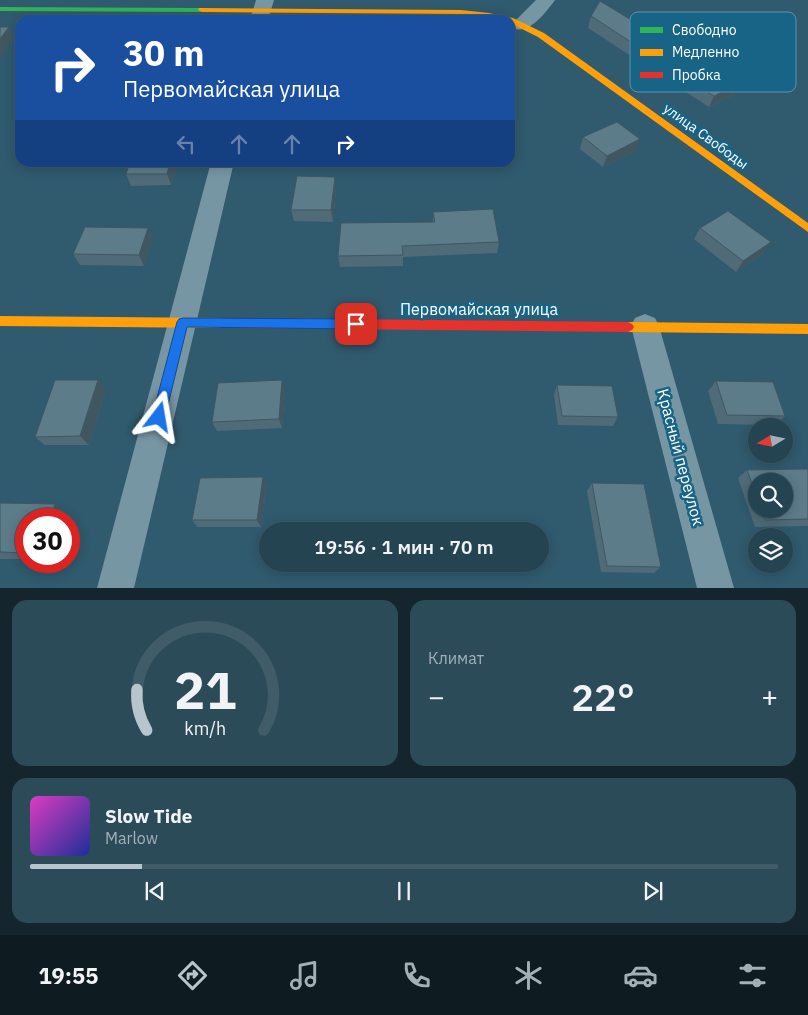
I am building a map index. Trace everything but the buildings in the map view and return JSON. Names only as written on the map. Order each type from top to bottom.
[{"type":"main road","name":"улица Свободы","points":[[0,9],[262,10],[470,13],[480,15]]},
{"type":"main road","name":"улица Свободы","points":[[515,22],[541,35],[808,228]]},
{"type":"main road","name":"Первомайская улица","points":[[0,321],[808,329]]},
{"type":"street","points":[[515,21],[546,0]]},
{"type":"street","points":[[115,588],[222,167]]},
{"type":"street","name":"Красный переулок","points":[[646,326],[716,588]]},
{"type":"traffic: fast","points":[[0,9],[202,10]]},
{"type":"traffic: slow","points":[[202,10],[461,12],[489,15]]},
{"type":"traffic: slow","points":[[515,22],[541,35],[808,228]]},
{"type":"traffic: slow","points":[[0,321],[222,323]]},
{"type":"traffic: slow","points":[[628,327],[808,329]]},
{"type":"traffic: jam","points":[[222,323],[628,327]]},
{"type":"route","points":[[159,417],[183,322],[356,324]]}]
